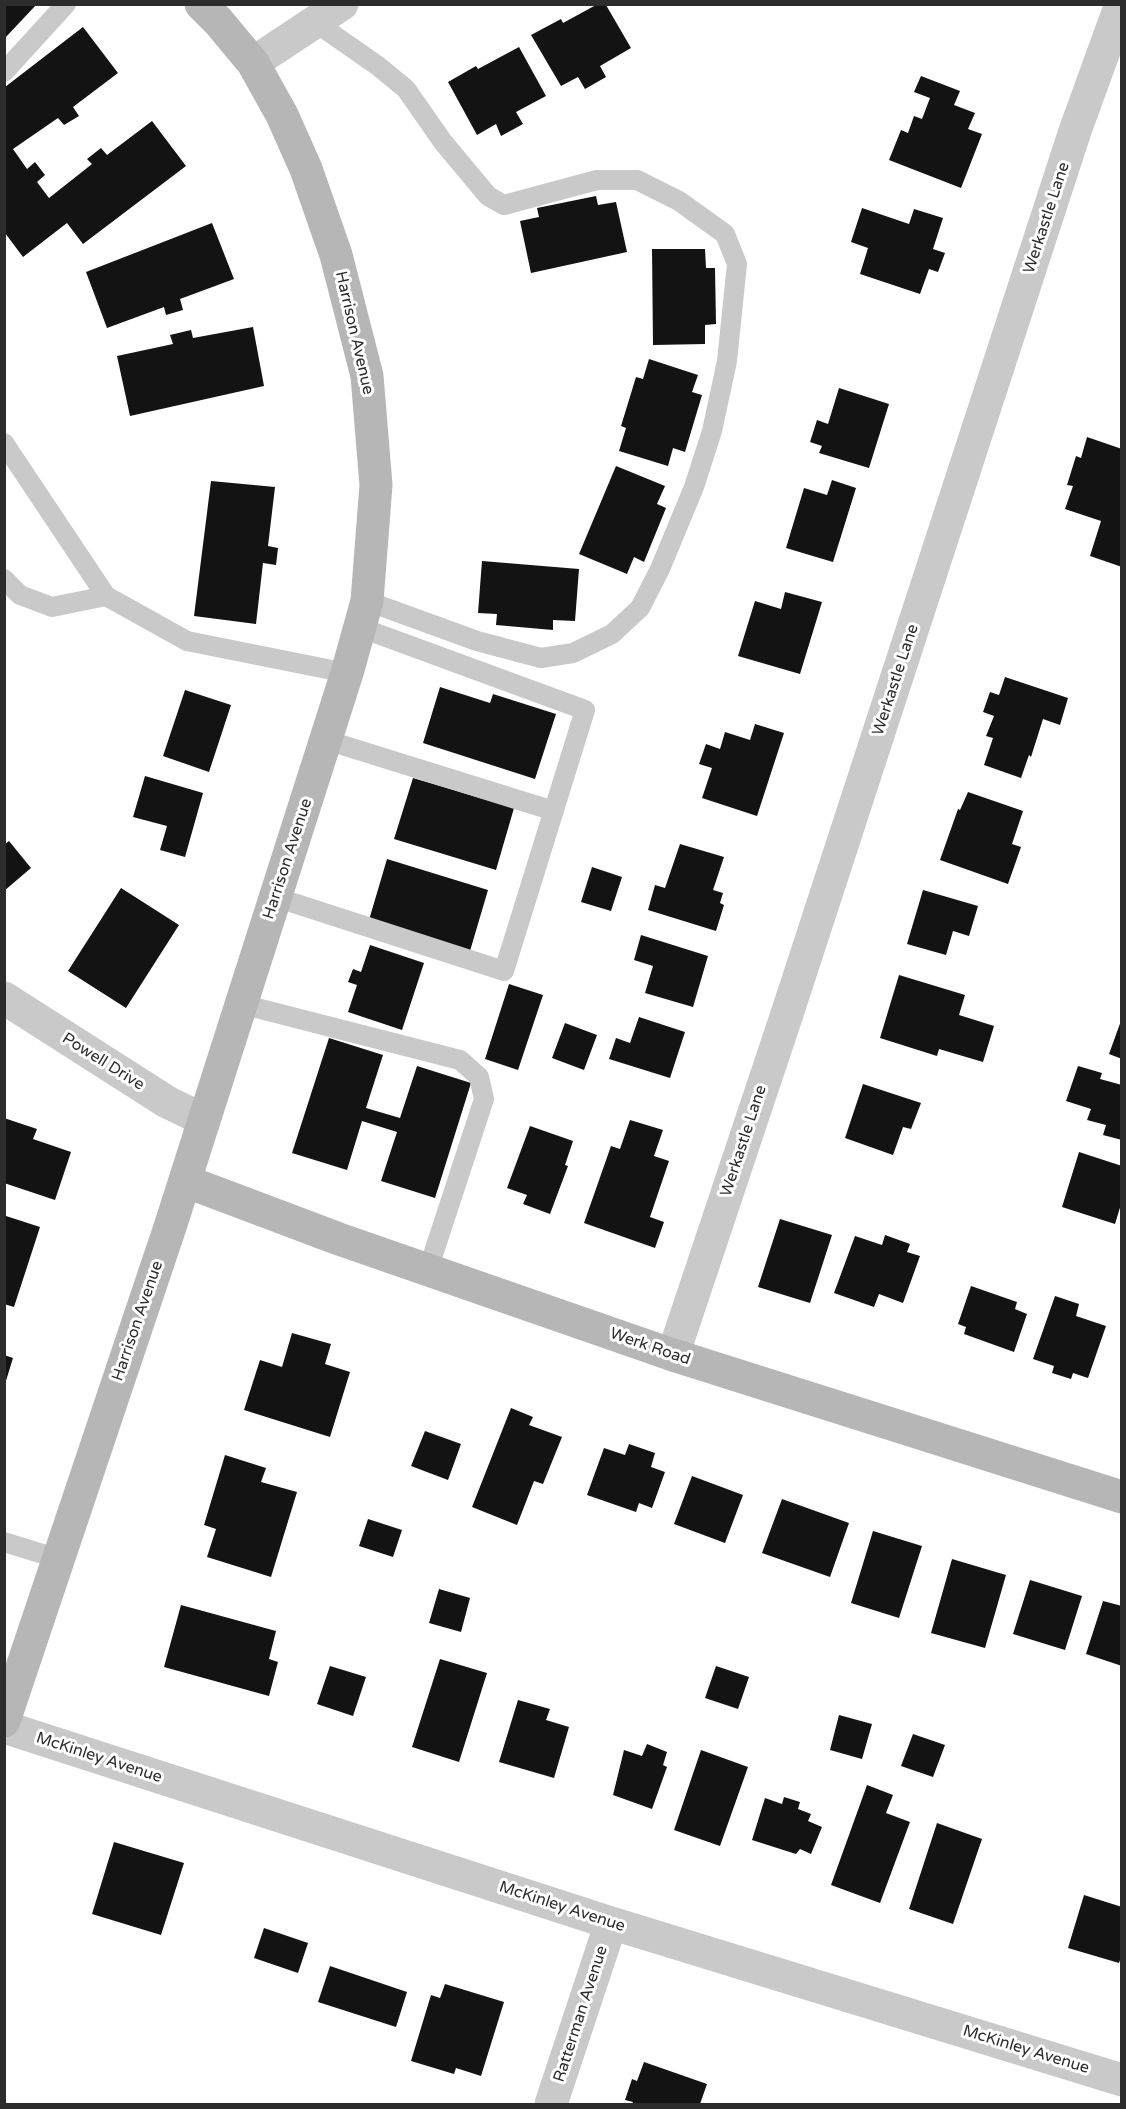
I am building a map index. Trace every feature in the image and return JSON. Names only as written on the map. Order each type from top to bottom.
[{"type":"main road","name":"Harrison Avenue","points":[[4,1721],[185,1181],[326,740],[363,614],[376,485],[367,376],[336,255],[306,170],[282,115],[253,63],[201,4]]},
{"type":"main road","name":"Werk Road","points":[[185,1181],[428,1270],[673,1355],[1121,1494]]},
{"type":"street","points":[[253,63],[342,4]]},
{"type":"street","name":"Werkastle Lane","points":[[673,1355],[1076,130],[1121,4]]},
{"type":"street","name":"Powell Drive","points":[[4,998],[158,1096],[204,1120]]},
{"type":"street","name":"McKinley Avenue","points":[[4,1727],[611,1923],[1122,2080]]},
{"type":"street","name":"Ratterman Avenue","points":[[551,2104],[611,1923]]},
{"type":"lane","points":[[4,72],[66,4]]},
{"type":"lane","points":[[315,22],[378,66],[406,89],[443,142],[488,196],[504,205],[597,180],[637,180],[679,201],[725,234],[737,264],[727,361],[712,431],[693,487],[660,569],[640,608],[612,634],[573,653],[541,658],[363,614]]},
{"type":"lane","points":[[4,443],[106,596],[187,641],[347,673]]},
{"type":"lane","points":[[4,579],[20,595],[52,607],[106,596]]},
{"type":"lane","points":[[275,897],[504,972],[585,710],[363,614]]},
{"type":"lane","points":[[326,740],[554,811]]},
{"type":"lane","points":[[241,1004],[460,1060],[479,1077],[484,1099],[428,1270]]},
{"type":"lane","points":[[4,1542],[59,1559]]},
{"type":"building","points":[[4,4],[37,4],[4,39]]},
{"type":"building","points":[[596,5],[606,5],[631,48],[600,66],[606,77],[585,89],[578,77],[561,86],[531,35],[561,19],[563,23]]},
{"type":"building","points":[[83,27],[118,73],[73,107],[79,116],[64,125],[58,118],[13,149],[27,169],[35,162],[45,175],[37,182],[49,198],[92,164],[87,159],[101,148],[107,155],[152,121],[186,166],[83,244],[67,223],[23,257],[5,233],[5,87]]},
{"type":"building","points":[[519,47],[546,96],[516,112],[523,124],[501,136],[496,124],[477,135],[448,82],[476,66],[478,69]]},
{"type":"building","points":[[921,76],[960,91],[954,105],[975,113],[968,129],[982,134],[961,188],[889,160],[901,130],[908,133],[914,116],[922,119],[930,98],[914,92]]},
{"type":"building","points":[[596,196],[598,205],[616,202],[627,252],[531,273],[520,221],[539,217],[537,208]]},
{"type":"building","points":[[862,208],[909,224],[914,209],[943,218],[933,249],[945,253],[938,272],[929,269],[920,294],[860,274],[868,248],[851,242]]},
{"type":"building","points":[[212,223],[234,279],[180,299],[183,310],[166,315],[164,307],[107,328],[86,272]]},
{"type":"building","points":[[652,249],[705,249],[706,268],[715,268],[716,324],[705,325],[705,344],[653,345]]},
{"type":"building","points":[[253,327],[264,386],[130,416],[117,356],[173,344],[170,335],[191,330],[193,338]]},
{"type":"building","points":[[649,359],[698,375],[692,392],[702,395],[685,452],[673,448],[668,466],[619,451],[626,428],[621,426],[636,377],[643,379]]},
{"type":"building","points":[[839,388],[889,404],[869,468],[819,453],[822,446],[810,442],[817,420],[828,424]]},
{"type":"building","points":[[1087,437],[1122,449],[1122,567],[1090,556],[1101,521],[1065,509],[1073,486],[1067,485],[1076,456],[1081,458]]},
{"type":"building","points":[[616,466],[665,486],[657,504],[666,508],[644,562],[634,557],[627,574],[579,554]]},
{"type":"building","points":[[832,480],[856,488],[833,562],[786,548],[804,488],[827,495]]},
{"type":"building","points":[[211,481],[275,487],[268,546],[278,548],[276,565],[263,563],[256,624],[194,616]]},
{"type":"building","points":[[482,561],[579,569],[575,621],[553,620],[553,630],[496,625],[497,614],[478,613]]},
{"type":"building","points":[[785,592],[822,602],[800,674],[738,656],[755,601],[781,609]]},
{"type":"building","points":[[1005,677],[1068,698],[1060,725],[1043,719],[1031,757],[1029,755],[1021,778],[984,765],[993,738],[986,736],[994,716],[983,712],[990,692],[999,695]]},
{"type":"building","points":[[440,687],[490,703],[493,694],[556,714],[535,779],[423,743]]},
{"type":"building","points":[[185,690],[231,705],[209,772],[163,756]]},
{"type":"building","points":[[755,724],[784,733],[757,816],[702,798],[712,768],[699,764],[706,744],[720,749],[725,732],[750,740]]},
{"type":"building","points":[[145,776],[203,793],[185,857],[160,850],[167,826],[133,817]]},
{"type":"building","points":[[413,778],[514,808],[496,870],[394,839]]},
{"type":"building","points":[[968,792],[1023,811],[1012,844],[1021,847],[1008,884],[940,860],[958,809],[960,810]]},
{"type":"building","points":[[9,841],[31,868],[4,891],[4,845]]},
{"type":"building","points":[[680,844],[724,857],[713,890],[723,893],[720,903],[724,905],[716,931],[648,910],[655,885],[665,888]]},
{"type":"building","points":[[387,859],[488,890],[470,951],[369,920]]},
{"type":"building","points":[[592,867],[622,877],[611,911],[581,902]]},
{"type":"building","points":[[121,888],[179,925],[126,1008],[68,971]]},
{"type":"building","points":[[923,890],[978,906],[969,936],[953,931],[946,955],[907,944]]},
{"type":"building","points":[[641,935],[708,956],[693,1007],[645,993],[653,966],[634,960]]},
{"type":"building","points":[[370,945],[424,963],[402,1030],[348,1012],[357,985],[348,982],[353,969],[361,972]]},
{"type":"building","points":[[899,975],[965,995],[959,1015],[994,1026],[983,1062],[939,1049],[937,1056],[880,1038]]},
{"type":"building","points":[[509,984],[543,995],[518,1070],[485,1059]]},
{"type":"building","points":[[639,1017],[685,1032],[670,1078],[609,1059],[616,1038],[630,1043]]},
{"type":"building","points":[[1122,1018],[1122,1059],[1109,1054]]},
{"type":"building","points":[[565,1023],[597,1035],[584,1070],[552,1058]]},
{"type":"building","points":[[329,1038],[383,1055],[366,1108],[400,1118],[417,1066],[471,1083],[435,1198],[381,1181],[397,1132],[362,1121],[347,1170],[292,1153]]},
{"type":"building","points":[[1078,1066],[1102,1073],[1100,1079],[1122,1085],[1122,1140],[1103,1135],[1106,1125],[1087,1120],[1091,1109],[1066,1101]]},
{"type":"building","points":[[863,1084],[921,1103],[911,1129],[903,1127],[893,1155],[845,1138]]},
{"type":"building","points":[[4,1118],[37,1129],[33,1139],[71,1152],[55,1200],[4,1183]]},
{"type":"building","points":[[630,1120],[663,1130],[654,1156],[669,1161],[650,1217],[664,1222],[655,1248],[584,1223],[611,1146],[620,1149]]},
{"type":"building","points":[[530,1126],[573,1141],[565,1165],[568,1166],[550,1214],[523,1204],[527,1195],[507,1188]]},
{"type":"building","points":[[1079,1152],[1122,1166],[1122,1201],[1115,1224],[1062,1207]]},
{"type":"building","points":[[6,1216],[40,1227],[14,1307],[4,1304]]},
{"type":"building","points":[[780,1219],[832,1235],[810,1303],[758,1287]]},
{"type":"building","points":[[885,1235],[910,1244],[907,1252],[920,1256],[903,1303],[879,1294],[874,1307],[834,1293],[855,1236],[882,1245]]},
{"type":"building","points":[[971,1286],[1017,1302],[1015,1309],[1027,1314],[1014,1352],[964,1334],[966,1327],[958,1324]]},
{"type":"building","points":[[1055,1296],[1079,1304],[1076,1316],[1106,1326],[1088,1378],[1073,1373],[1071,1379],[1052,1373],[1054,1366],[1033,1359]]},
{"type":"building","points":[[292,1333],[331,1344],[325,1364],[350,1372],[330,1437],[244,1410],[260,1360],[282,1367]]},
{"type":"building","points":[[4,1355],[13,1358],[5,1384],[4,1383]]},
{"type":"building","points":[[511,1408],[533,1417],[529,1425],[562,1437],[543,1484],[534,1481],[517,1525],[472,1507]]},
{"type":"building","points":[[425,1431],[461,1444],[448,1480],[411,1466]]},
{"type":"building","points":[[629,1444],[655,1453],[651,1467],[665,1472],[652,1508],[639,1503],[636,1512],[587,1495],[604,1448],[625,1455]]},
{"type":"building","points":[[225,1455],[266,1468],[261,1482],[297,1492],[271,1577],[207,1557],[216,1529],[204,1525]]},
{"type":"building","points":[[692,1476],[743,1495],[725,1543],[674,1524]]},
{"type":"building","points":[[782,1499],[849,1523],[830,1577],[762,1553]]},
{"type":"building","points":[[368,1519],[402,1530],[393,1557],[359,1546]]},
{"type":"building","points":[[873,1531],[922,1546],[899,1618],[851,1603]]},
{"type":"building","points":[[952,1559],[1006,1575],[985,1648],[931,1633]]},
{"type":"building","points":[[1030,1580],[1082,1596],[1065,1650],[1013,1634]]},
{"type":"building","points":[[439,1589],[470,1598],[461,1632],[429,1623]]},
{"type":"building","points":[[1103,1601],[1122,1606],[1122,1666],[1086,1654]]},
{"type":"building","points":[[181,1605],[276,1631],[269,1659],[278,1662],[269,1696],[164,1667]]},
{"type":"building","points":[[440,1659],[487,1673],[459,1762],[412,1747]]},
{"type":"building","points":[[330,1666],[366,1677],[353,1716],[317,1704]]},
{"type":"building","points":[[716,1666],[749,1677],[738,1709],[705,1698]]},
{"type":"building","points":[[518,1700],[550,1709],[546,1720],[569,1727],[554,1778],[499,1762]]},
{"type":"building","points":[[839,1715],[872,1724],[862,1759],[830,1750]]},
{"type":"building","points":[[913,1734],[945,1745],[933,1777],[901,1766]]},
{"type":"building","points":[[647,1744],[667,1752],[663,1765],[667,1767],[652,1809],[613,1795],[624,1750],[642,1756]]},
{"type":"building","points":[[701,1750],[748,1767],[720,1846],[674,1830]]},
{"type":"building","points":[[867,1785],[893,1795],[886,1813],[910,1822],[880,1903],[831,1885]]},
{"type":"building","points":[[784,1797],[800,1802],[798,1809],[811,1814],[808,1821],[822,1827],[811,1854],[800,1849],[796,1854],[752,1840],[765,1798],[782,1804]]},
{"type":"building","points":[[937,1823],[982,1839],[953,1924],[909,1909]]},
{"type":"building","points":[[114,1842],[184,1863],[161,1935],[92,1914]]},
{"type":"building","points":[[1084,1895],[1122,1907],[1122,1954],[1119,1963],[1068,1948]]},
{"type":"building","points":[[264,1928],[308,1943],[298,1973],[254,1958]]},
{"type":"building","points":[[330,1966],[407,1992],[396,2027],[318,2002]]},
{"type":"building","points":[[445,1984],[504,2002],[481,2076],[456,2068],[454,2074],[411,2061],[431,1995],[440,1998]]},
{"type":"building","points":[[644,2062],[707,2084],[700,2104],[632,2104],[633,2102],[625,2100],[632,2079],[637,2081]]}]
